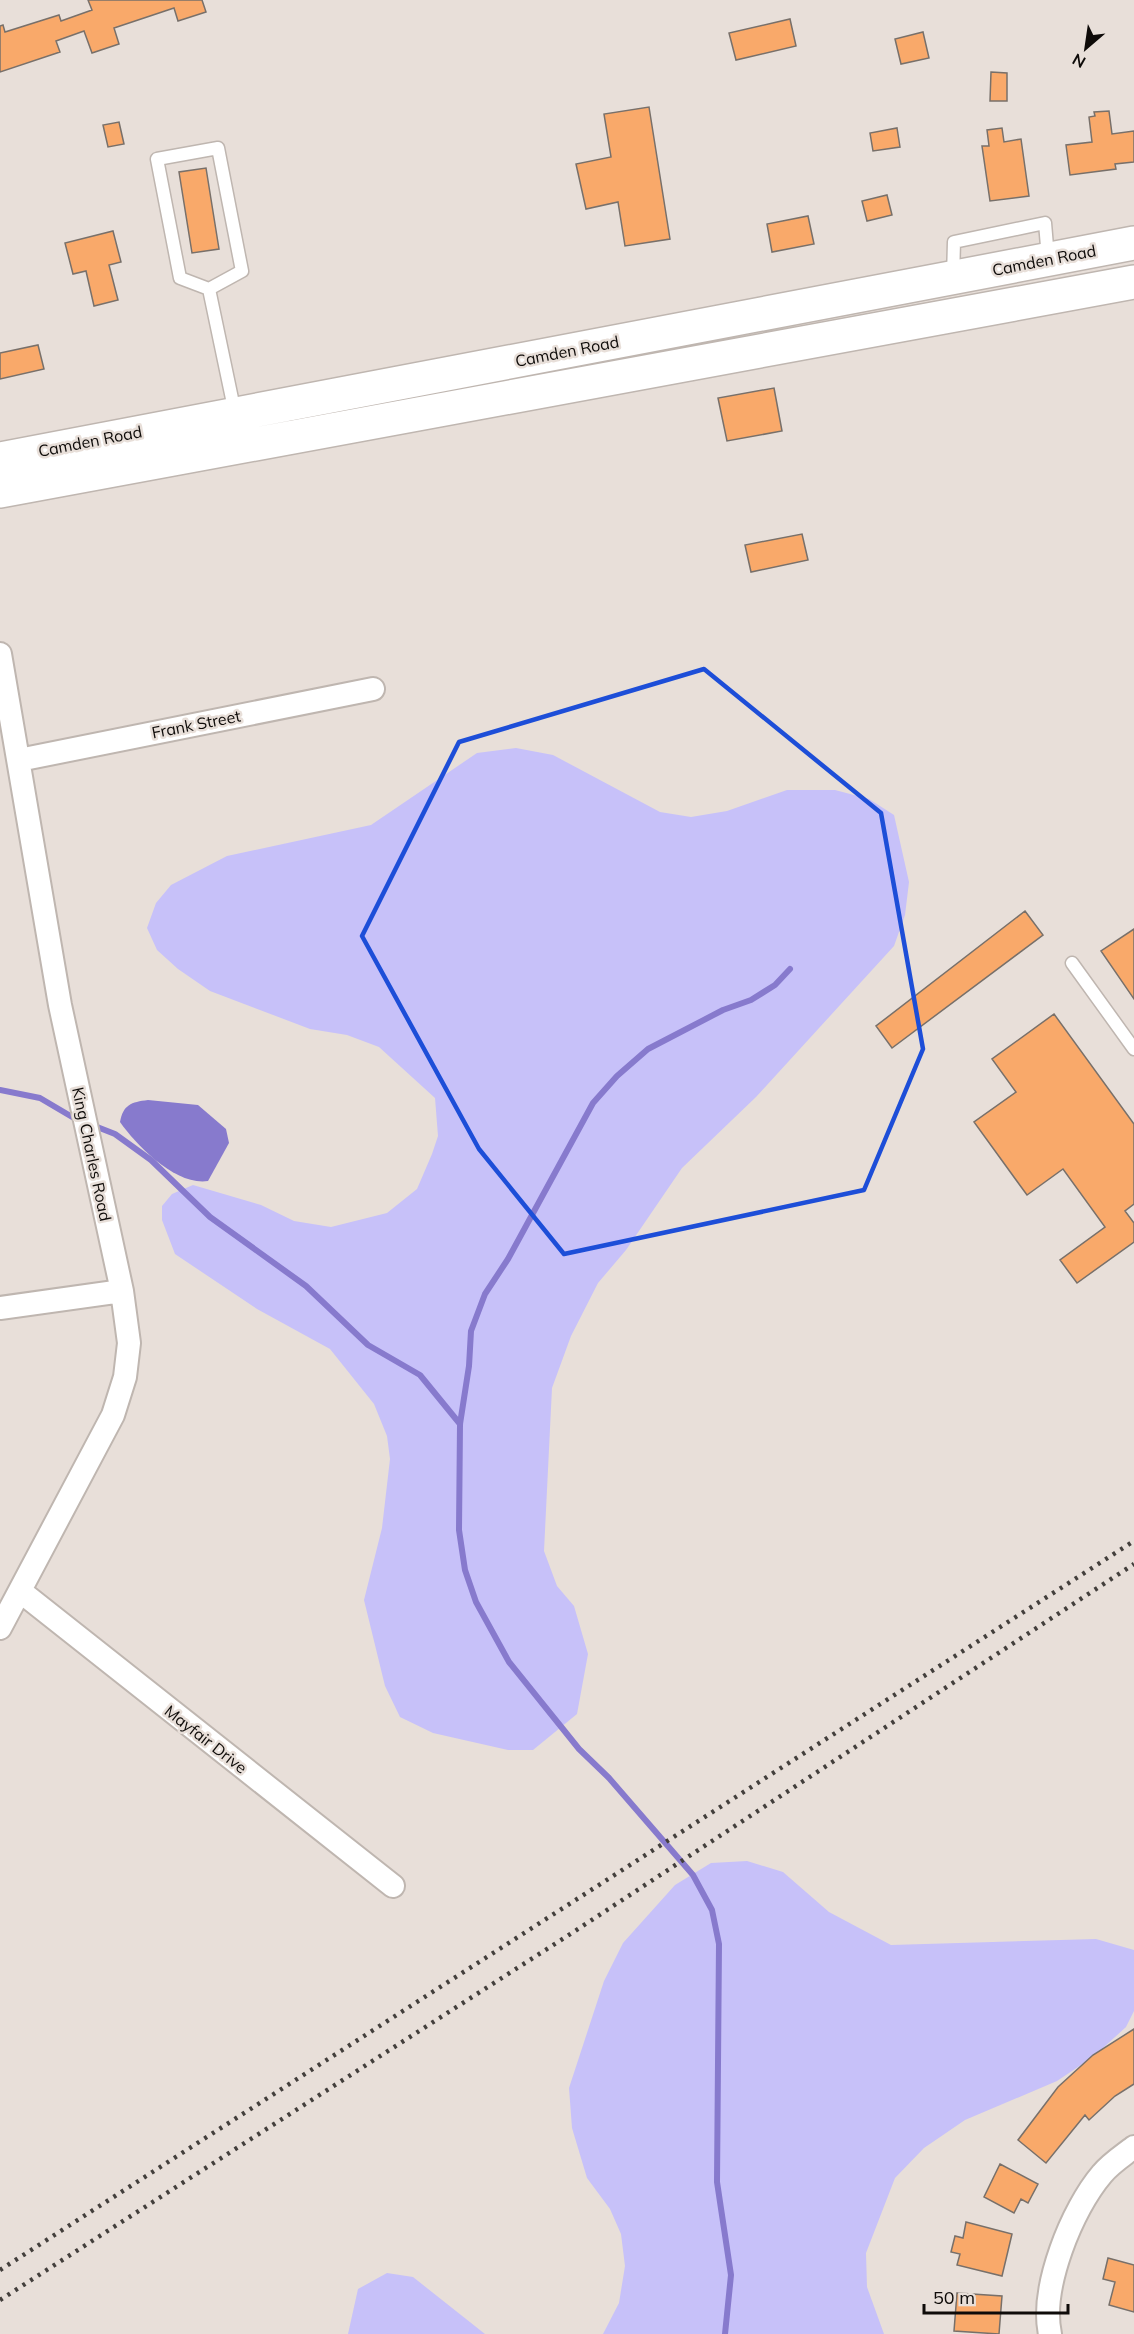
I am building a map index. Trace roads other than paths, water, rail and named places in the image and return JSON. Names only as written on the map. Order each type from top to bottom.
[{"type":"main road","name":"Camden Road","points":[[0,459],[1134,243]]},
{"type":"main road","points":[[890,327],[912,301],[1080,270],[1086,265],[1093,251]]},
{"type":"main road","name":"Camden Road","points":[[0,491],[890,327],[1130,275]]},
{"type":"main road","points":[[0,470],[140,441],[227,415]]},
{"type":"street","name":"King Charles Road","points":[[0,654],[60,1005],[122,1291],[129,1343],[125,1377],[113,1415],[0,1628]]},
{"type":"street","name":"Frank Street","points":[[19,760],[373,689]]},
{"type":"street","points":[[0,1308],[122,1291]]},
{"type":"street","name":"Mayfair Drive","points":[[20,1591],[393,1886]]},
{"type":"street","points":[[1050,2334],[1047,2324],[1052,2275],[1072,2222],[1102,2174],[1134,2146]]},
{"type":"lane","points":[[218,148],[242,271],[209,290],[180,278],[158,159],[218,148]]},
{"type":"lane","points":[[209,290],[227,415]]},
{"type":"lane","points":[[1072,963],[1134,1049]]},
{"type":"waterway","points":[[725,2334],[731,2275],[717,2182],[719,1944],[712,1910],[693,1875],[609,1778],[579,1749],[509,1662],[476,1602],[465,1570],[459,1530],[460,1424],[469,1366],[471,1331],[485,1294],[508,1259],[593,1103],[617,1076],[648,1049],[723,1010],[751,1000],[775,985],[790,969]]},
{"type":"waterway","points":[[0,1090],[40,1098],[79,1121]]},
{"type":"waterway","points":[[92,1125],[115,1134],[151,1160],[210,1217],[306,1286],[368,1345],[420,1375],[460,1424]]},
{"type":"railway","points":[[0,2270],[1134,1541]]},
{"type":"railway","points":[[0,2300],[575,1931],[1134,1564]]}]
